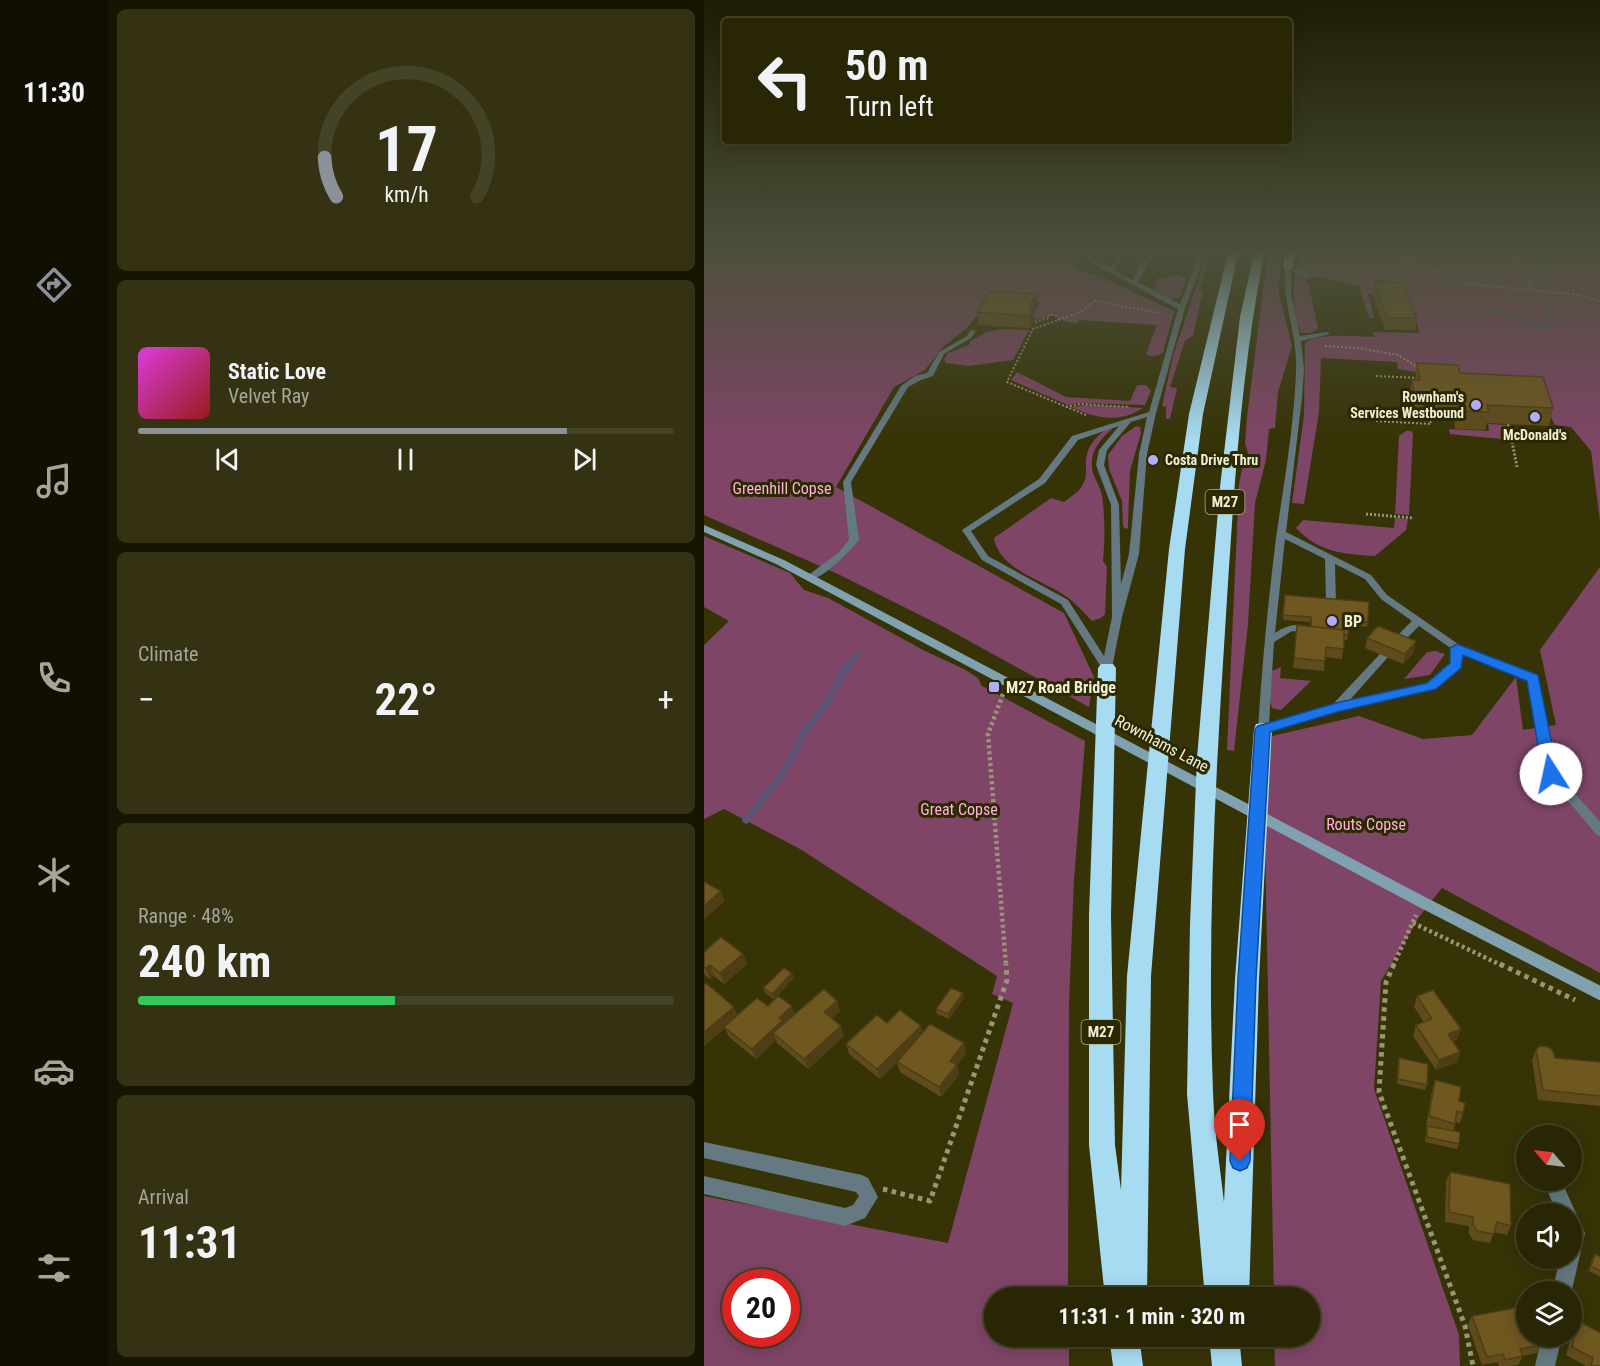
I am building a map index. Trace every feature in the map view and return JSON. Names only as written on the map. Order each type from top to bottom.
[{"type":"highway","name":"M27","points":[[1132,1287],[1139,976],[1177,549],[1196,414],[1219,313]]},
{"type":"highway","name":"M27","points":[[1219,1287],[1200,1094],[1201,924],[1209,722],[1226,487],[1247,313]]},
{"type":"highway","name":"M27","points":[[1107,668],[1100,915],[1102,1145],[1119,1287]]},
{"type":"highway","points":[[1234,1287],[1247,979],[1263,729]]},
{"type":"highway","points":[[1126,1347],[1129,1366]]},
{"type":"highway","points":[[1129,1366],[1131,1347]]},
{"type":"highway","points":[[1226,1347],[1229,1366]]},
{"type":"highway","points":[[1229,1366],[1231,1347]]},
{"type":"street","name":"Rownhams Lane","points":[[704,528],[749,547],[810,578],[1422,902],[1601,993]]},
{"type":"street","points":[[704,1150],[862,1184],[869,1197],[859,1212],[845,1217],[704,1185]]},
{"type":"street","points":[[1545,1366],[1549,1347]]},
{"type":"lane","points":[[1107,668],[1117,617],[1134,554],[1143,454],[1152,413],[1181,313]]},
{"type":"lane","points":[[1292,313],[1300,361],[1270,640],[1263,729],[1336,708],[1432,686],[1457,665],[1457,648]]},
{"type":"lane","points":[[810,578],[841,555],[854,540],[847,482],[905,386],[930,374],[941,353],[969,337],[973,331]]},
{"type":"lane","points":[[1297,340],[1327,334]]},
{"type":"lane","points":[[1107,668],[1065,602],[985,558],[966,530],[1042,480],[1075,438],[1152,413]]},
{"type":"lane","points":[[1117,617],[1115,505],[1100,465],[1103,450],[1128,422]]},
{"type":"lane","points":[[1281,533],[1368,577],[1384,597],[1457,648],[1534,678],[1551,774],[1601,832]]},
{"type":"lane","points":[[1330,558],[1331,604]]},
{"type":"lane","points":[[1395,644],[1418,621]]},
{"type":"lane","points":[[1270,640],[1290,628],[1310,630]]},
{"type":"lane","points":[[1336,708],[1384,656]]},
{"type":"path","points":[[1079,313],[1033,329],[1007,382],[1086,416]]},
{"type":"path","points":[[1042,326],[1034,322],[1049,318],[1049,315],[1055,315],[1059,320]]},
{"type":"path","points":[[1324,346],[1358,348],[1398,355],[1427,373]]},
{"type":"path","points":[[1376,376],[1429,379]]},
{"type":"path","points":[[1065,407],[1080,404],[1136,407]]},
{"type":"path","points":[[1376,421],[1431,424],[1430,420]]},
{"type":"path","points":[[1508,423],[1517,467]]},
{"type":"path","points":[[1367,514],[1414,518]]},
{"type":"path","points":[[862,1184],[930,1201],[1007,980],[988,734],[1004,692],[1014,687]]},
{"type":"path","points":[[1422,902],[1386,982],[1379,1092],[1465,1326],[1473,1366]]},
{"type":"path","points":[[1413,923],[1580,1003]]},
{"type":"green space","name":"Greenhill Copse","points":[[704,313],[979,313],[968,327],[943,347],[925,370],[894,387],[836,487],[1064,613],[1094,677],[1089,707],[942,626],[838,574],[704,515]]},
{"type":"green space","name":"Greenhill Copse","points":[[1034,313],[1174,313],[1163,352],[1153,356],[1146,354],[1157,325],[1079,320],[1078,323],[1074,323],[1062,320],[1055,315],[1035,320],[1036,317],[1032,317]]},
{"type":"green space","points":[[1188,313],[1198,313],[1193,336],[1185,341],[1170,387],[1177,388],[1170,419],[1166,419],[1166,407],[1162,406],[1173,356]]},
{"type":"green space","points":[[1260,313],[1284,313],[1292,346],[1278,392],[1275,428],[1269,429],[1266,460],[1255,503],[1248,624],[1234,751],[1227,750],[1239,484],[1243,464],[1251,463],[1245,443]]},
{"type":"green space","points":[[1295,313],[1315,313],[1318,329],[1311,333],[1301,333]]},
{"type":"green space","points":[[1367,313],[1373,313],[1374,318],[1369,318]]},
{"type":"green space","points":[[1413,313],[1600,313],[1600,521],[1591,451],[1571,427],[1555,425],[1539,393],[1398,369],[1397,362],[1321,358],[1319,412],[1304,504],[1292,503],[1304,415],[1305,343],[1328,336],[1374,337],[1373,332],[1420,333]]},
{"type":"green space","points":[[1002,329],[1029,330],[1013,360],[969,366],[946,363],[944,359],[948,353],[969,345],[970,341],[987,332]]},
{"type":"green space","points":[[1017,372],[1066,397],[1130,401],[1137,385],[1146,385],[1151,391],[1145,405],[1079,403],[1068,405],[1011,380]]},
{"type":"green space","points":[[1087,405],[1143,408],[1125,416],[1107,418],[1071,407]]},
{"type":"green space","points":[[1488,424],[1508,425],[1512,440],[1450,434],[1449,429],[1489,431]]},
{"type":"green space","points":[[1136,426],[1140,427],[1141,433],[1130,471],[1128,528],[1125,529],[1122,501],[1109,469],[1108,455],[1122,436]]},
{"type":"green space","points":[[1109,427],[1112,429],[1099,443],[1092,460],[1093,473],[1102,495],[1103,561],[1107,567],[1105,614],[1092,621],[1068,598],[1012,565],[997,549],[994,538],[1051,498],[1064,502],[1078,491],[1085,479],[1089,449],[1095,439]]},
{"type":"green space","points":[[1406,431],[1411,431],[1413,434],[1409,515],[1395,514],[1399,436]]},
{"type":"green space","points":[[1395,518],[1408,519],[1406,530],[1375,556],[1332,551],[1314,543],[1296,528],[1303,520],[1394,528]]},
{"type":"green space","name":"Great Copse","points":[[704,536],[790,573],[804,590],[828,598],[925,651],[964,669],[978,678],[982,686],[1085,741],[1074,880],[1069,1003],[1068,1287],[984,1287],[984,1347],[1069,1347],[1069,1366],[704,1366],[704,1196],[948,1243],[1013,1003],[992,994],[997,976],[800,849],[724,809],[704,819],[704,645],[729,621],[704,607]]},
{"type":"green space","name":"Routs Copse","points":[[1600,567],[1600,973],[1442,888],[1419,917],[1381,981],[1374,1089],[1459,1335],[1460,1366],[1275,1366],[1274,1347],[1320,1347],[1320,1287],[1274,1287],[1265,843],[1272,736],[1359,716],[1423,739],[1472,735],[1516,677],[1523,730],[1556,725],[1540,650]]},
{"type":"green space","points":[[1435,651],[1445,654],[1430,675],[1404,679],[1427,652]]},
{"type":"green space","points":[[1281,667],[1280,678],[1311,681],[1281,710],[1272,708],[1270,701],[1272,671]]},
{"type":"building","points":[[987,313],[1030,313],[1029,316]]},
{"type":"building","points":[[1385,313],[1415,313],[1417,318],[1387,318]]},
{"type":"building","points":[[1417,363],[1458,365],[1460,373],[1543,377],[1553,408],[1487,405],[1489,412],[1458,411],[1457,403],[1422,402],[1421,396],[1414,396],[1412,380],[1420,380]]},
{"type":"building","name":"BP","points":[[1285,595],[1369,602],[1368,622],[1349,620],[1348,635],[1344,635],[1344,630],[1311,627],[1311,617],[1283,615]]},
{"type":"building","points":[[1297,625],[1344,630],[1344,649],[1326,647],[1325,661],[1294,658]]},
{"type":"building","points":[[1378,626],[1416,641],[1405,654],[1367,638]]},
{"type":"building","points":[[704,882],[721,891],[704,906]]},
{"type":"building","points":[[721,937],[743,954],[720,973],[710,965],[704,967],[704,952]]},
{"type":"building","points":[[784,968],[792,973],[772,994],[763,988]]},
{"type":"building","points":[[706,983],[734,1007],[704,1032],[704,985]]},
{"type":"building","points":[[951,988],[963,993],[948,1014],[936,1009]]},
{"type":"building","points":[[824,989],[837,1001],[824,1012],[841,1026],[804,1059],[773,1033]]},
{"type":"building","points":[[1433,990],[1461,1029],[1448,1034],[1460,1052],[1439,1060],[1416,1025],[1432,1019],[1417,996]]},
{"type":"building","points":[[778,996],[792,1006],[779,1018],[783,1020],[752,1049],[724,1027],[757,998],[768,1006]]},
{"type":"building","points":[[900,1010],[921,1026],[877,1069],[846,1044],[877,1015],[887,1023]]},
{"type":"building","points":[[930,1024],[964,1043],[950,1061],[957,1065],[939,1087],[897,1062]]},
{"type":"building","points":[[1540,1046],[1548,1047],[1553,1051],[1555,1058],[1601,1062],[1601,1096],[1543,1090],[1536,1050]]},
{"type":"building","points":[[1399,1058],[1428,1064],[1427,1085],[1398,1079]]},
{"type":"building","points":[[1435,1080],[1461,1087],[1459,1101],[1465,1103],[1463,1113],[1457,1111],[1455,1124],[1429,1116]]},
{"type":"building","points":[[1427,1126],[1460,1132],[1459,1144],[1427,1137]]},
{"type":"building","points":[[1450,1172],[1510,1184],[1511,1226],[1497,1222],[1494,1234],[1477,1231],[1473,1224],[1473,1217],[1449,1212]]},
{"type":"building","points":[[1595,1254],[1601,1257],[1601,1271],[1591,1266]]},
{"type":"building","points":[[1516,1308],[1516,1347],[1531,1347],[1520,1349],[1523,1356],[1505,1360],[1503,1354],[1487,1357],[1472,1316]]},
{"type":"building","points":[[1582,1323],[1601,1333],[1601,1366],[1591,1366],[1593,1358],[1572,1347],[1582,1347]]},
{"type":"waterway","points":[[1505,313],[1526,323],[1543,327],[1553,325],[1550,313]]},
{"type":"waterway","points":[[853,660],[859,653]]},
{"type":"waterway","points":[[746,820],[779,778],[791,760],[804,731],[827,703],[843,672],[854,659]]},
{"type":"place","name":"Rownham's Services Westbound","points":[[1476,405]]},
{"type":"place","name":"McDonald's","points":[[1535,417]]},
{"type":"place","name":"Costa Drive Thru","points":[[1153,460]]},
{"type":"place","name":"BP","points":[[1332,621]]},
{"type":"place","name":"M27 Road Bridge","points":[[994,687]]},
{"type":"route","points":[[1240,1161],[1247,979],[1263,729],[1336,708],[1432,686],[1457,665],[1457,648],[1534,678],[1551,774]]}]
